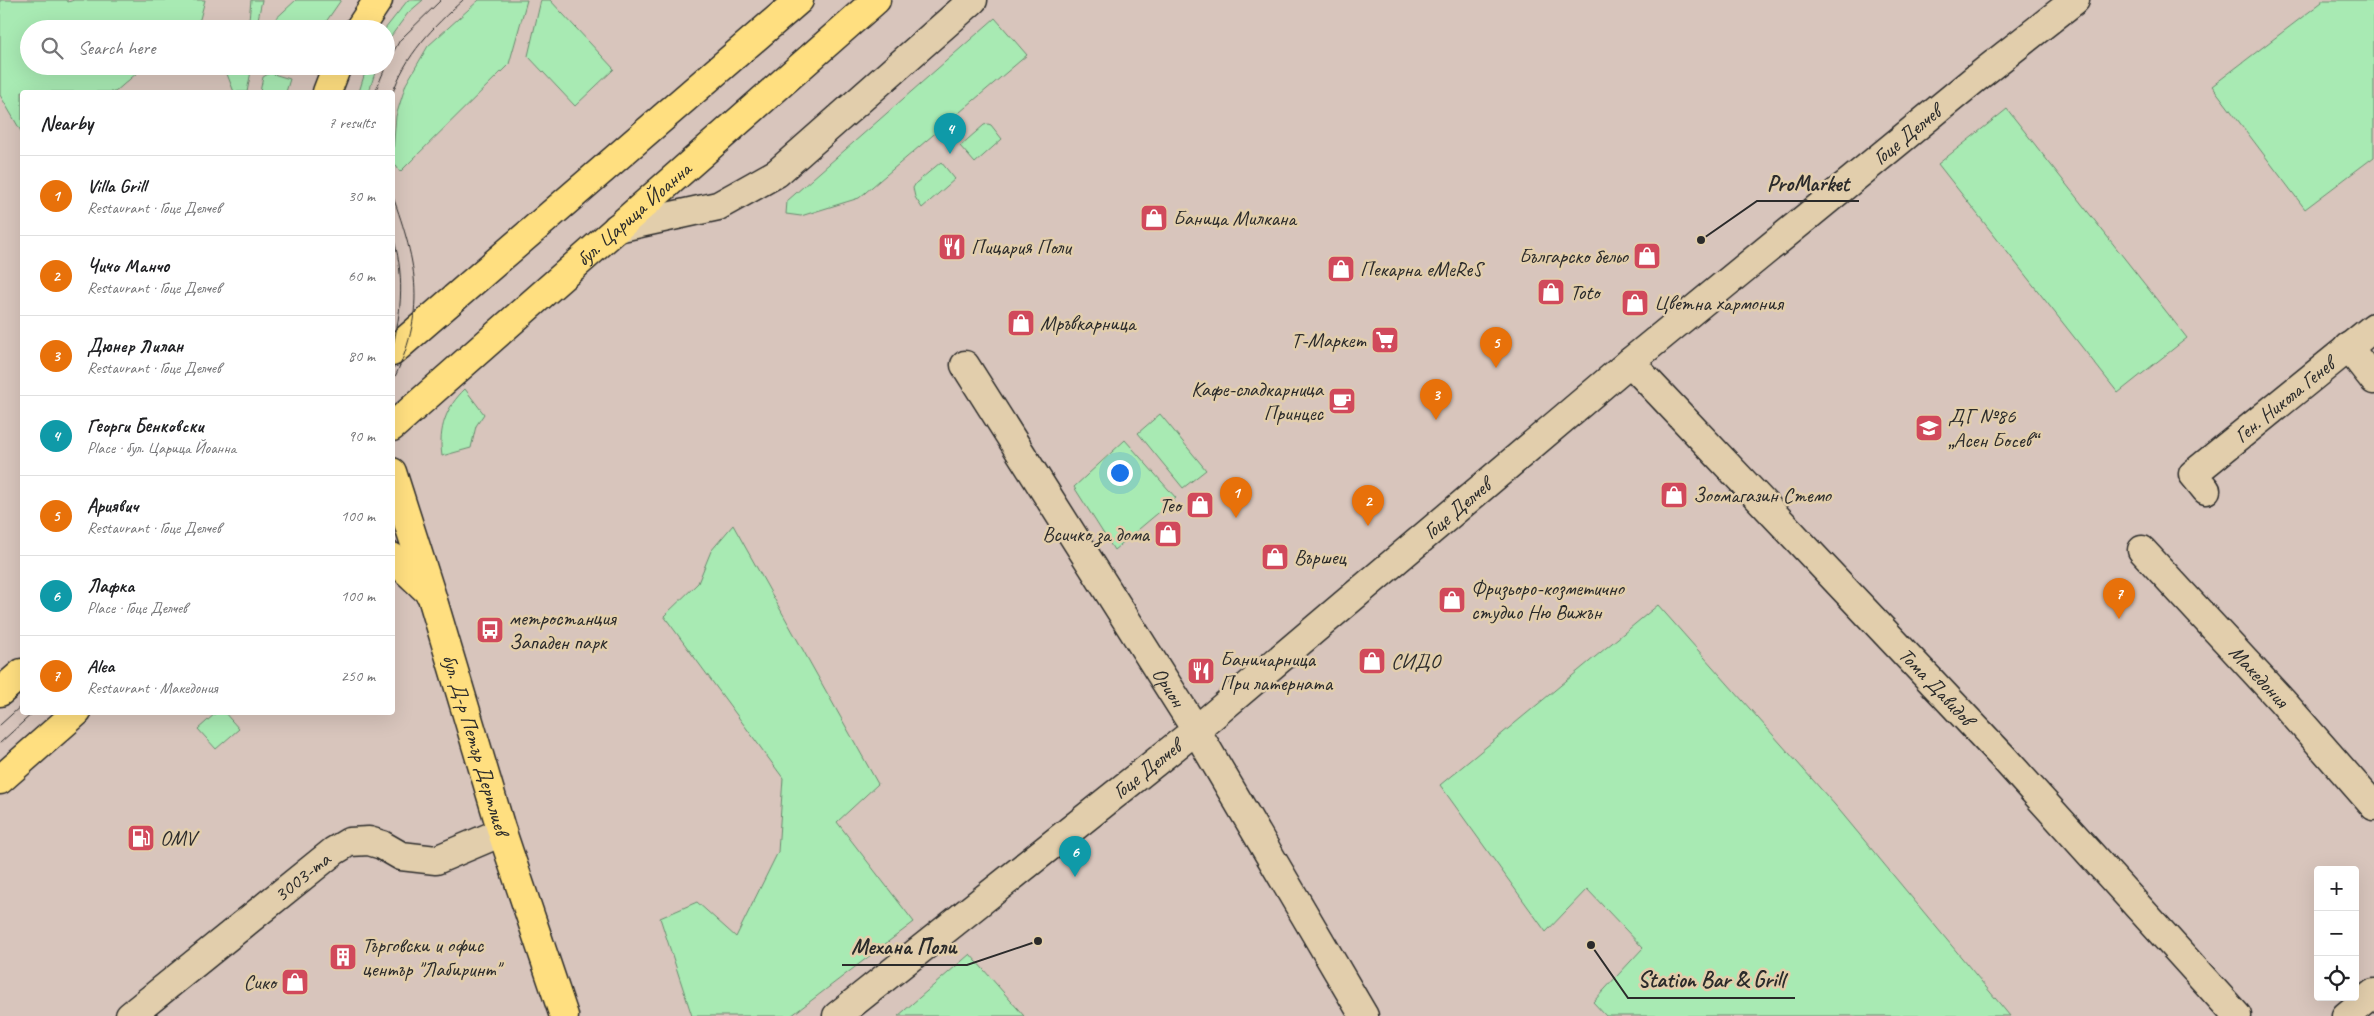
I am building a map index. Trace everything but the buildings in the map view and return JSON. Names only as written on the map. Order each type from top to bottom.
[{"type":"main road","points":[[365,20],[378,0]]},
{"type":"main road","points":[[395,349],[485,274],[799,0]]},
{"type":"main road","name":"бул. Царица Йоанна","points":[[395,424],[876,0]]},
{"type":"main road","points":[[328,90],[334,75]]},
{"type":"main road","name":"бул. Д-р Петър Дертлиев","points":[[395,481],[432,594],[502,832],[564,1016]]},
{"type":"main road","points":[[395,560],[432,594]]},
{"type":"main road","points":[[0,692],[20,675]]},
{"type":"main road","points":[[0,780],[74,715]]},
{"type":"street","points":[[617,228],[718,206],[777,173],[973,0]]},
{"type":"street","name":"Гоце Делчев","points":[[838,1016],[1196,730],[1630,362],[1975,78],[2075,0]]},
{"type":"street","name":"Ген. Никола Генев","points":[[2200,482],[2348,347],[2374,327]]},
{"type":"street","points":[[2348,347],[2374,380]]},
{"type":"street","name":"Тома Давидов","points":[[1630,362],[1659,390],[2002,756],[2237,1016]]},
{"type":"street","name":"Орион","points":[[965,365],[1196,730],[1364,1016]]},
{"type":"street","name":"Македония","points":[[2142,550],[2282,701],[2374,806]]},
{"type":"street","name":"3003-та","points":[[130,1016],[319,863],[349,842],[368,841],[382,845],[401,856],[436,860],[502,832]]},
{"type":"street","points":[[2346,1016],[2374,993]]},
{"type":"green space","points":[[0,0],[67,0],[68,2],[74,0],[205,0],[199,20],[20,20],[20,75],[135,75],[117,90],[20,90],[20,130],[0,95]]},
{"type":"green space","points":[[251,0],[262,0],[258,20],[249,20]]},
{"type":"green space","points":[[296,0],[341,0],[327,20],[274,20]]},
{"type":"green space","points":[[408,0],[423,0],[408,13],[395,31],[395,20],[392,20]]},
{"type":"green space","points":[[479,0],[527,0],[509,64],[400,172],[395,164],[396,116],[406,84],[428,46]]},
{"type":"green space","points":[[541,0],[550,0],[614,69],[575,106],[528,56]]},
{"type":"green space","points":[[2321,0],[2374,0],[2374,157],[2305,209],[2212,86],[2322,2]]},
{"type":"green space","points":[[995,18],[1027,55],[859,198],[801,216],[786,214],[787,201]]},
{"type":"green space","points":[[227,75],[250,75],[247,90],[233,90]]},
{"type":"green space","points":[[277,75],[290,79],[287,90],[260,90],[263,77]]},
{"type":"green space","points":[[364,75],[374,75],[370,90],[360,90]]},
{"type":"green space","points":[[2007,109],[2187,338],[2118,393],[1938,164]]},
{"type":"green space","points":[[984,125],[991,125],[1002,139],[975,163],[960,146]]},
{"type":"green space","points":[[941,162],[955,179],[922,208],[915,197],[913,188],[916,183]]},
{"type":"green space","points":[[465,389],[484,414],[476,426],[471,448],[442,456],[441,437],[445,419],[453,403]]},
{"type":"green space","points":[[1160,414],[1206,470],[1183,488],[1138,433]]},
{"type":"green space","points":[[1125,440],[1176,498],[1114,550],[1074,487]]},
{"type":"green space","points":[[733,525],[878,784],[837,822],[914,922],[791,1016],[692,1016],[660,918],[697,902],[736,937],[778,852],[783,778],[664,616],[698,583],[711,551]]},
{"type":"green space","points":[[1658,605],[1835,805],[2010,1016],[1606,1016],[1593,1002],[1643,948],[1587,889],[1546,932],[1440,785]]},
{"type":"green space","points":[[214,715],[227,715],[239,729],[216,749],[198,729]]},
{"type":"green space","points":[[970,954],[1024,1016],[898,1016]]},
{"type":"tram line","points":[[395,49],[400,40],[441,0]]},
{"type":"tram line","points":[[394,90],[412,54],[431,31],[463,0]]},
{"type":"tram line","points":[[376,90],[382,75]]},
{"type":"tram line","points":[[395,203],[408,244],[415,289],[410,334],[395,376]]},
{"type":"tram line","points":[[395,244],[399,263],[401,292],[395,335]]},
{"type":"tram line","points":[[0,725],[20,707]]},
{"type":"tram line","points":[[0,743],[31,715]]},
{"type":"place","name":"Георги Бенковски","points":[[950,154]]},
{"type":"place","name":"Баница Милкана","points":[[1154,218]]},
{"type":"place","name":"ProMarket","points":[[1701,240]]},
{"type":"place","name":"Пицария Поли","points":[[952,247]]},
{"type":"place","name":"Българско бельо","points":[[1647,256]]},
{"type":"place","name":"Пекарна eMeReS","points":[[1341,269]]},
{"type":"place","name":"Toto","points":[[1551,292]]},
{"type":"place","name":"Цветна хармония","points":[[1635,303]]},
{"type":"place","name":"Мръвкарница","points":[[1021,323]]},
{"type":"place","name":"Т-Маркет","points":[[1385,340]]},
{"type":"place","name":"Ариявич","points":[[1496,368]]},
{"type":"place","name":"Кафе-сладкарница Принцес","points":[[1342,401]]},
{"type":"place","name":"Дюнер Лилан","points":[[1436,420]]},
{"type":"place","name":"ДГ №86 „Асен Босев“","points":[[1929,428]]},
{"type":"place","name":"Зоомагазин Стемо","points":[[1674,495]]},
{"type":"place","name":"Teo","points":[[1200,505]]},
{"type":"place","name":"Villa Grill","points":[[1236,518]]},
{"type":"place","name":"Чичо Манчо","points":[[1368,526]]},
{"type":"place","name":"Всичко за дома","points":[[1168,534]]},
{"type":"place","name":"Вършец","points":[[1275,557]]},
{"type":"place","name":"Фризьоро-козметично студио Ню Вижън","points":[[1452,600]]},
{"type":"place","name":"Alea","points":[[2119,619]]},
{"type":"place","name":"метростанция Западен парк","points":[[490,630]]},
{"type":"place","name":"СИДО","points":[[1372,661]]},
{"type":"place","name":"Баничарница При латерната","points":[[1201,671]]},
{"type":"place","name":"OMV","points":[[141,838]]},
{"type":"place","name":"Лафка","points":[[1075,877]]},
{"type":"place","name":"Механа Поли","points":[[1038,941]]},
{"type":"place","name":"Station Bar & Grill","points":[[1591,945]]},
{"type":"place","name":"Търговски и офис център \"Лабиринт\"","points":[[343,957]]},
{"type":"place","name":"Сико","points":[[295,982]]}]
